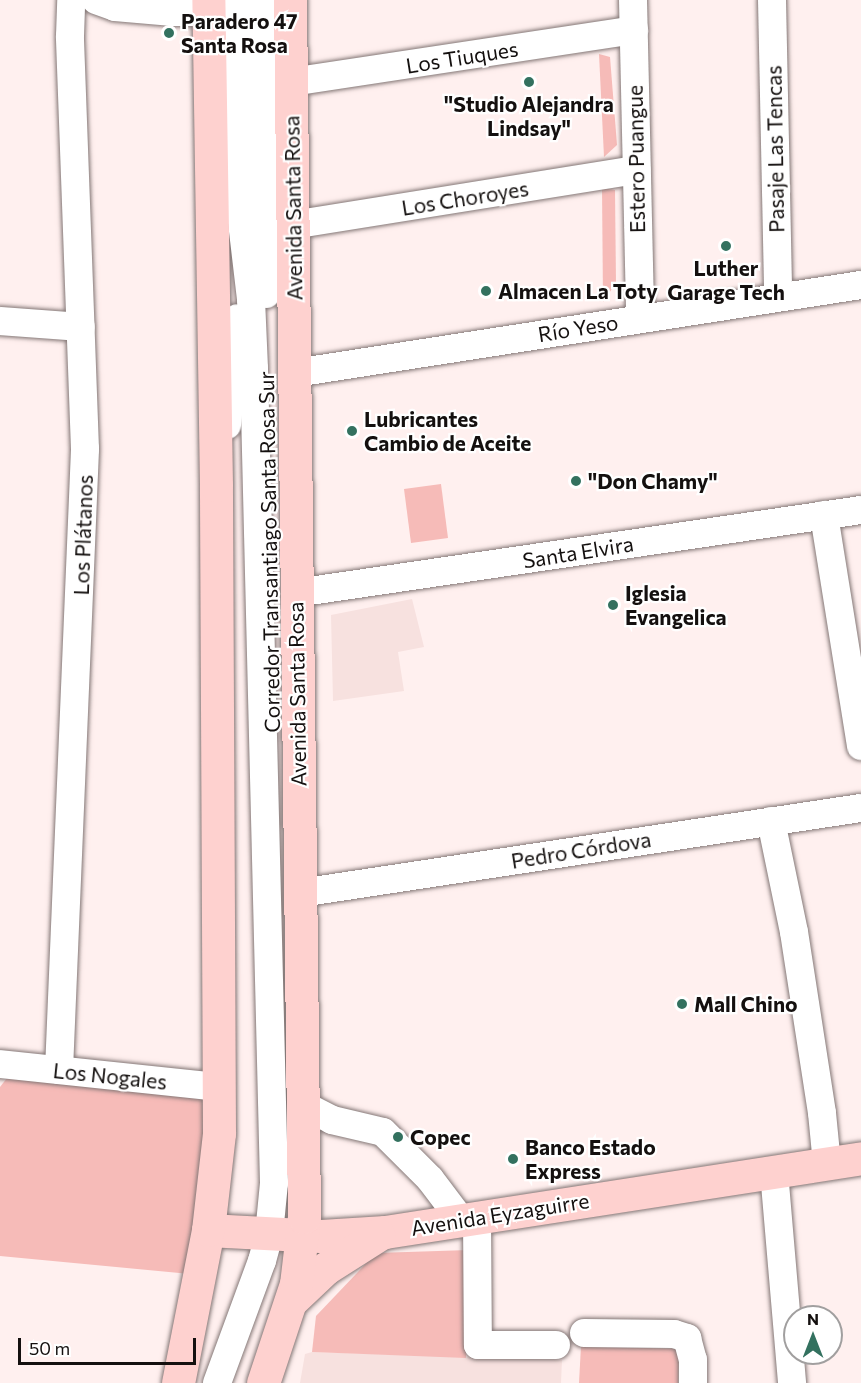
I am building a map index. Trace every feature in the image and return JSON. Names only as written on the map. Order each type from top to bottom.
[{"type":"main road","name":"Avenida Santa Rosa","points":[[263,1383],[299,1271],[284,1235],[303,1105],[290,0]]},
{"type":"main road","points":[[178,1383],[208,1230],[217,1164],[220,1088],[216,485],[234,3]]},
{"type":"main road","name":"Avenida Eyzaguirre","points":[[208,1230],[284,1235],[384,1232],[861,1158]]},
{"type":"main road","points":[[291,1301],[326,1268],[384,1232]]},
{"type":"street","name":"Los Plátanos","points":[[58,1070],[84,530],[85,449],[70,36],[71,0]]},
{"type":"street","points":[[96,0],[115,7],[149,11],[234,3]]},
{"type":"street","name":"Estero Puangue","points":[[633,0],[640,318]]},
{"type":"street","name":"Pasaje Las Tencas","points":[[772,0],[778,297]]},
{"type":"street","name":"Corredor Transantiago Santa Rosa Sur","points":[[234,3],[243,238],[254,346],[263,809],[272,1035],[274,1183],[284,1235]]},
{"type":"street","name":"Corredor Transantiago Santa Rosa Sur","points":[[233,1383],[284,1235],[286,1166],[272,782],[234,3]]},
{"type":"street","name":"Los Tiuques","points":[[291,82],[634,30]]},
{"type":"street","name":"Los Choroyes","points":[[292,225],[637,170]]},
{"type":"street","name":"Corredor Transantiago Santa Rosa Sur","points":[[216,485],[227,423],[243,238]]},
{"type":"street","name":"Río Yeso","points":[[295,373],[861,285]]},
{"type":"street","points":[[0,321],[81,327]]},
{"type":"street","name":"Santa Elvira","points":[[296,593],[861,510]]},
{"type":"street","points":[[824,515],[861,746]]},
{"type":"street","name":"Pedro Córdova","points":[[300,893],[861,808]]},
{"type":"street","points":[[771,821],[794,932],[822,1113],[827,1164]]},
{"type":"street","name":"Los Nogales","points":[[0,1064],[220,1088]]},
{"type":"street","points":[[303,1105],[332,1120],[383,1132],[469,1218],[478,1345],[556,1345]]},
{"type":"street","points":[[774,1172],[792,1383]]},
{"type":"street","name":"Corredor Transantiago Santa Rosa Sur","points":[[217,1383],[262,1261],[284,1235]]},
{"type":"street","points":[[584,1333],[674,1334],[687,1338],[693,1360],[693,1383]]},
{"type":"shaded area","points":[[599,54],[610,57],[617,145],[604,157]]},
{"type":"shaded area","points":[[602,188],[615,190],[616,283],[603,302]]},
{"type":"shaded area","points":[[441,484],[448,538],[411,543],[404,489]]},
{"type":"shaded area","points":[[412,599],[424,647],[398,652],[404,691],[333,701],[331,615]]},
{"type":"shaded area","points":[[7,1078],[207,1099],[190,1274],[0,1256],[0,1087]]},
{"type":"shaded area","points":[[469,1250],[466,1358],[312,1352],[316,1316],[376,1253]]},
{"type":"shaded area","points":[[581,1346],[679,1349],[678,1383],[579,1383]]},
{"type":"shaded area","points":[[312,1352],[562,1360],[561,1383],[300,1383],[305,1354]]},
{"type":"place","name":"Paradero 47 Santa Rosa","points":[[169,33]]},
{"type":"place","name":"\"Studio Alejandra Lindsay\"","points":[[529,82]]},
{"type":"place","name":"Luther Garage Tech","points":[[726,246]]},
{"type":"place","name":"Almacen La Toty","points":[[486,291]]},
{"type":"place","name":"Lubricantes Cambio de Aceite","points":[[352,431]]},
{"type":"place","name":"\"Don Chamy\"","points":[[576,481]]},
{"type":"place","name":"Iglesia Evangelica","points":[[613,605]]},
{"type":"place","name":"Mall Chino","points":[[682,1004]]},
{"type":"place","name":"Copec","points":[[398,1137]]},
{"type":"place","name":"Banco Estado Express","points":[[513,1159]]}]
